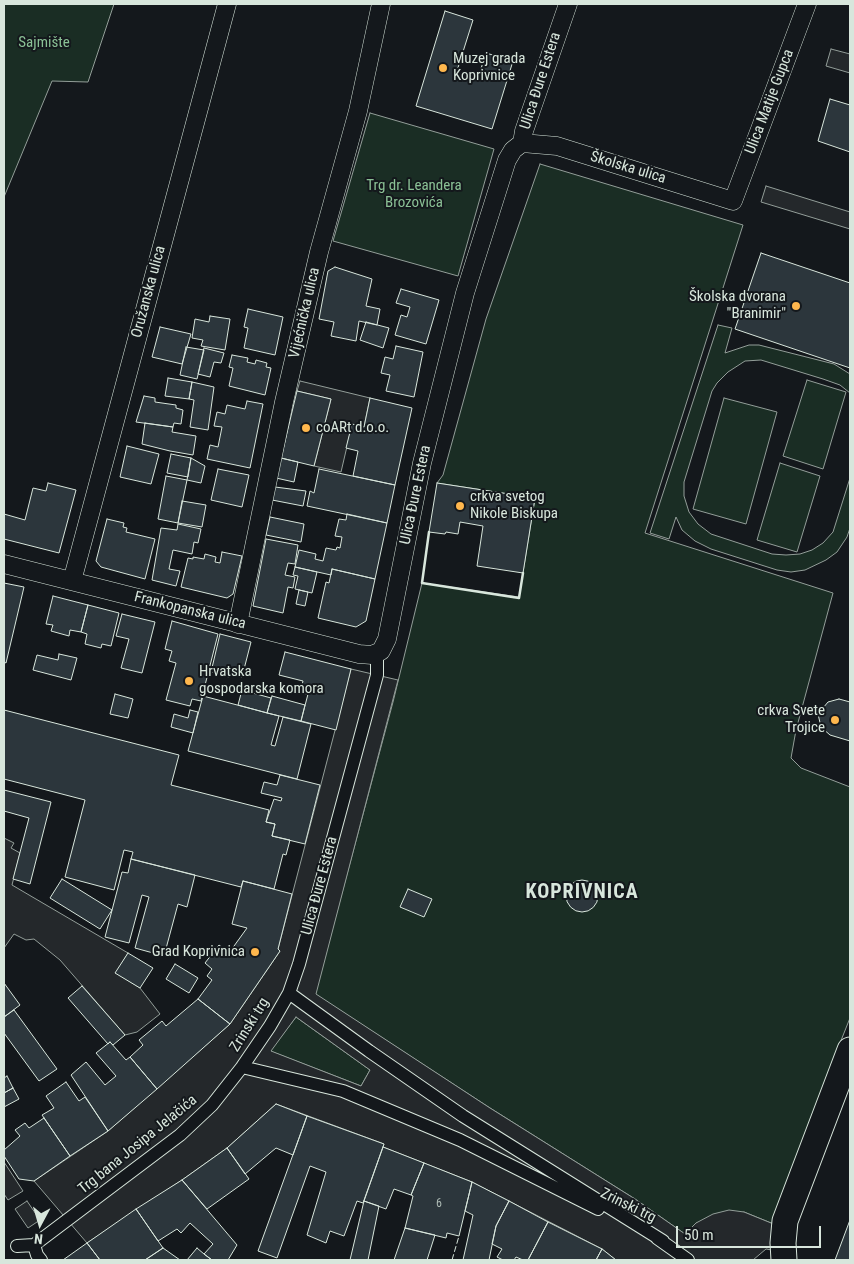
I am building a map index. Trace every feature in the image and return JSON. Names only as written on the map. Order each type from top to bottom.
[{"type":"main road","points":[[784,1260],[782,1243],[785,1222],[850,1050]]},
{"type":"street","name":"Oružanska ulica","points":[[72,581],[227,4]]},
{"type":"street","name":"Vijećnička ulica","points":[[238,624],[284,402],[319,252],[358,111],[381,4]]},
{"type":"street","name":"Ulica Đure Estera","points":[[289,994],[377,675],[378,654],[387,639],[422,463],[465,293],[507,160],[513,150],[522,142],[524,131],[568,4]]},
{"type":"street","name":"Ulica Matije Gupca","points":[[733,201],[807,4]]},
{"type":"street","name":"Školska ulica","points":[[522,142],[557,146],[733,201]]},
{"type":"street","name":"Frankopanska ulica","points":[[4,564],[359,654],[378,654]]},
{"type":"street","name":"Zrinski trg","points":[[663,1241],[460,1140],[344,1091],[242,1067],[289,994],[463,1116],[663,1241],[688,1260]]},
{"type":"street","name":"Trg bana Josipa Jelačića","points":[[34,1246],[180,1135],[212,1105],[242,1067]]},
{"type":"street","points":[[17,1246],[34,1246],[41,1260]]},
{"type":"green space","name":"Sajmište","points":[[4,4],[114,4],[88,82],[52,81],[4,197]]},
{"type":"green space","name":"Trg dr. Leandera Brozovića","points":[[370,113],[494,149],[458,276],[333,241]]},
{"type":"green space","points":[[540,164],[743,225],[645,533],[833,593],[796,730],[791,758],[801,768],[850,787],[850,1018],[776,1225],[744,1212],[696,1223],[685,1234],[635,1199],[490,1108],[315,994],[393,702],[422,583],[519,597],[535,498],[437,483],[443,475],[486,319]]},
{"type":"green space","points":[[718,325],[732,328],[725,353],[749,345],[759,345],[834,364],[850,374],[850,393],[840,385],[761,360],[745,361],[728,372],[712,391],[684,482],[684,496],[689,512],[698,524],[711,534],[772,554],[786,555],[800,554],[812,550],[823,543],[833,532],[850,478],[850,528],[847,537],[837,552],[826,560],[805,570],[791,572],[777,570],[711,549],[695,541],[682,530],[676,517],[669,539],[650,533]]},
{"type":"green space","points":[[807,380],[846,392],[823,469],[783,456]]},
{"type":"green space","points":[[724,398],[777,412],[746,524],[693,509]]},
{"type":"green space","points":[[780,463],[820,476],[797,552],[757,540]]},
{"type":"green space","points":[[296,1017],[370,1070],[361,1086],[270,1051]]},
{"type":"shaded area","points":[[831,49],[850,54],[850,73],[826,66]]},
{"type":"shaded area","points":[[766,186],[850,212],[850,229],[761,202]]},
{"type":"shaded area","points":[[300,381],[370,398],[364,427],[352,425],[341,472],[314,466],[331,399],[297,391]]},
{"type":"shaded area","points":[[351,669],[398,680],[316,994],[490,1108],[635,1199],[685,1234],[696,1223],[713,1214],[729,1210],[744,1212],[776,1225],[772,1250],[766,1249],[753,1260],[616,1260],[602,1249],[472,1182],[383,1147],[384,1144],[276,1104],[227,1148],[87,1243],[34,1181],[108,1131],[230,1024],[280,951],[278,949]],"holes":[[[296,1017],[370,1070],[361,1086],[271,1051]]]},
{"type":"shaded area","points":[[4,838],[14,843],[11,848],[20,853],[12,885],[128,953],[116,973],[140,988],[160,1014],[137,1032],[125,1035],[60,960],[34,939],[26,940],[14,934],[4,948]]},
{"type":"shaded area","points":[[4,1162],[23,1191],[8,1200],[4,1194]]},
{"type":"shaded area","points":[[27,1201],[40,1220],[28,1228],[15,1209]]},
{"type":"building","name":"Muzej grada Koprivnice","points":[[445,11],[473,20],[456,74],[477,81],[486,53],[513,61],[492,129],[416,106]]},
{"type":"building","points":[[830,99],[850,105],[850,152],[818,141]]},
{"type":"building","name":"Školska dvorana \"Branimir\"","points":[[761,253],[850,283],[850,368],[735,329]]},
{"type":"building","points":[[335,267],[372,279],[366,306],[380,309],[377,325],[359,321],[356,341],[331,336],[334,322],[319,319],[328,271]]},
{"type":"building","points":[[401,289],[439,300],[426,344],[395,335],[401,315],[407,317],[410,307],[396,303]]},
{"type":"building","points":[[248,309],[283,317],[275,355],[244,348],[248,328],[244,327]]},
{"type":"building","points":[[210,316],[230,319],[225,350],[201,346],[203,340],[192,338],[195,319],[209,322]]},
{"type":"building","points":[[366,322],[389,328],[383,348],[360,340]]},
{"type":"building","points":[[160,327],[191,334],[182,364],[152,357]]},
{"type":"building","points":[[396,346],[423,352],[414,397],[386,391],[390,375],[381,373],[385,357],[393,359]]},
{"type":"building","points":[[186,347],[204,350],[197,379],[180,375]]},
{"type":"building","points":[[204,348],[224,353],[221,363],[214,362],[210,377],[198,374]]},
{"type":"building","points":[[232,355],[248,358],[247,362],[255,364],[256,360],[267,363],[266,367],[271,368],[265,395],[229,386],[233,368],[229,367]]},
{"type":"building","points":[[168,378],[192,382],[189,399],[165,396]]},
{"type":"building","points":[[192,382],[214,387],[208,430],[190,427],[194,400],[189,399]]},
{"type":"building","name":"coARt d.o.o.","points":[[297,391],[331,399],[314,466],[281,458]]},
{"type":"building","points":[[144,396],[155,398],[155,402],[176,405],[176,408],[183,410],[181,424],[174,423],[173,427],[136,422]]},
{"type":"building","points":[[370,398],[412,408],[395,485],[353,476],[358,451],[346,448],[352,424],[364,427]]},
{"type":"building","points":[[247,401],[263,404],[250,468],[207,459],[210,445],[218,447],[222,427],[214,426],[217,412],[225,414],[227,405],[245,409]]},
{"type":"building","points":[[145,423],[173,427],[172,432],[196,436],[193,455],[142,444]]},
{"type":"building","points":[[127,446],[159,454],[151,484],[120,477]]},
{"type":"building","points":[[171,454],[191,458],[188,477],[167,473]]},
{"type":"building","points":[[191,458],[205,466],[201,483],[187,480]]},
{"type":"building","points":[[281,458],[298,462],[294,482],[276,478]]},
{"type":"building","points":[[218,469],[249,475],[242,507],[211,500]]},
{"type":"building","points":[[319,469],[395,485],[387,523],[307,506],[310,491],[314,493]]},
{"type":"building","points":[[166,476],[187,480],[178,523],[158,519]]},
{"type":"building","points":[[48,483],[76,490],[59,553],[4,539],[4,514],[25,520],[33,488],[46,491]]},
{"type":"building","points":[[437,483],[535,498],[523,573],[477,566],[483,526],[460,522],[458,534],[429,532]]},
{"type":"building","points":[[275,487],[306,491],[303,506],[272,500]]},
{"type":"building","points":[[182,501],[206,505],[202,527],[178,523]]},
{"type":"building","points":[[347,514],[387,523],[375,579],[332,569],[331,575],[295,567],[299,550],[316,554],[315,559],[323,561],[326,548],[336,550],[337,547],[340,548],[342,537],[335,536],[339,519],[346,520]]},
{"type":"building","points":[[270,517],[304,524],[301,542],[266,535]]},
{"type":"building","points":[[107,519],[124,523],[123,527],[127,528],[126,532],[155,539],[145,579],[101,567],[96,561]]},
{"type":"building","points":[[178,524],[201,529],[198,543],[194,542],[192,554],[173,550],[169,569],[180,571],[176,586],[152,580],[161,528],[177,530]]},
{"type":"building","points":[[266,539],[298,545],[295,564],[288,563],[285,575],[295,577],[293,588],[288,587],[283,613],[253,606]]},
{"type":"building","points":[[222,552],[242,556],[233,594],[227,598],[181,587],[188,558],[204,559],[205,554],[216,557],[215,562],[220,563]]},
{"type":"building","points":[[295,567],[317,572],[312,593],[295,589],[298,576],[293,575]]},
{"type":"building","points":[[332,569],[375,579],[366,621],[356,627],[318,618],[326,582],[329,583]]},
{"type":"building","points":[[4,583],[24,587],[6,663],[4,662]]},
{"type":"building","points":[[299,590],[308,592],[305,606],[296,604]]},
{"type":"building","points":[[53,596],[88,605],[81,632],[70,630],[69,636],[51,631],[53,625],[46,624]]},
{"type":"building","points":[[88,605],[119,613],[111,646],[102,644],[101,648],[85,644],[87,634],[81,632]]},
{"type":"building","points":[[122,614],[155,622],[142,673],[121,668],[129,639],[116,636]]},
{"type":"building","name":"Hrvatska gospodarska komora","points":[[172,621],[218,634],[201,701],[192,699],[190,706],[166,700],[176,663],[169,661],[172,651],[165,649]]},
{"type":"building","points":[[220,634],[251,642],[242,677],[229,674],[229,677],[211,672]]},
{"type":"building","points":[[285,652],[351,669],[336,730],[301,721],[308,694],[300,693],[303,681],[279,675]]},
{"type":"building","points":[[59,654],[77,658],[71,680],[33,670],[37,655],[58,660]]},
{"type":"building","points":[[242,690],[271,698],[267,713],[238,705]]},
{"type":"building","points":[[115,694],[133,699],[128,718],[110,714]]},
{"type":"building","points":[[203,696],[279,716],[271,745],[275,746],[283,717],[311,724],[297,779],[188,751]]},
{"type":"building","points":[[272,696],[305,705],[301,721],[267,713]]},
{"type":"building","name":"crkva Svete Trojice","points":[[839,699],[850,702],[850,741],[830,735],[821,727],[818,714],[828,702]]},
{"type":"building","points":[[4,710],[179,755],[171,785],[269,810],[266,822],[275,824],[272,836],[290,840],[286,855],[283,854],[274,889],[243,881],[241,887],[131,859],[133,852],[124,850],[114,890],[65,877],[85,800],[4,779]]},
{"type":"building","points":[[190,710],[198,712],[193,733],[171,727],[174,714],[188,718]]},
{"type":"building","points":[[280,775],[320,785],[305,844],[272,836],[275,824],[266,822],[274,799],[281,801],[282,798],[261,793],[264,782],[277,785]]},
{"type":"building","points":[[4,790],[51,802],[30,884],[13,879],[29,818],[4,811]]},
{"type":"building","points":[[131,859],[195,875],[187,907],[178,904],[164,956],[135,948],[149,897],[142,895],[129,943],[105,937],[122,872],[128,873]]},
{"type":"building","points":[[62,879],[112,910],[100,929],[50,898]]},
{"type":"building","points":[[582,880],[594,884],[598,896],[594,908],[582,912],[570,908],[566,896],[570,884]]},
{"type":"building","name":"Grad Koprivnica","points":[[243,881],[292,894],[278,949],[280,951],[230,1024],[198,999],[212,980],[207,976],[212,969],[205,963],[219,945],[229,953],[247,928],[232,924]]},
{"type":"building","points":[[408,889],[432,899],[424,917],[400,907]]},
{"type":"building","points":[[128,953],[153,968],[140,988],[115,973]]},
{"type":"building","points":[[175,964],[198,978],[189,993],[166,979]]},
{"type":"building","points":[[4,983],[20,1005],[4,1017]]},
{"type":"building","points":[[82,986],[125,1035],[113,1045],[110,1042],[108,1044],[68,998]]},
{"type":"building","points":[[198,999],[230,1024],[157,1089],[130,1057],[143,1045],[139,1040],[162,1021],[166,1026]]},
{"type":"building","points":[[14,1010],[57,1069],[39,1081],[4,1033],[4,1017]]},
{"type":"building","points":[[110,1042],[126,1060],[130,1057],[157,1089],[108,1131],[71,1075],[86,1062],[105,1085],[116,1076],[96,1053]]},
{"type":"building","points":[[7,1076],[13,1088],[4,1093],[4,1078]]},
{"type":"building","points":[[66,1082],[79,1101],[85,1097],[108,1131],[70,1156],[42,1115],[54,1108],[46,1096]]},
{"type":"building","points":[[13,1088],[19,1099],[4,1107],[4,1093]]},
{"type":"building","points":[[276,1104],[307,1116],[293,1155],[276,1148],[245,1174],[227,1148]]},
{"type":"building","points":[[307,1116],[384,1144],[363,1203],[357,1201],[344,1236],[330,1231],[326,1243],[307,1235],[326,1172],[310,1166],[277,1258],[258,1251]]},
{"type":"building","points":[[44,1118],[70,1156],[34,1181],[19,1179],[4,1156],[4,1150],[20,1136],[15,1130],[25,1123],[29,1128]]},
{"type":"building","points":[[383,1147],[424,1163],[411,1195],[394,1189],[386,1209],[364,1201]]},
{"type":"building","points":[[227,1148],[249,1179],[207,1209],[182,1180]]},
{"type":"building","points":[[424,1163],[472,1182],[459,1236],[447,1233],[446,1238],[405,1228],[413,1196],[411,1195]]},
{"type":"building","points":[[182,1180],[237,1245],[228,1260],[212,1260],[204,1254],[213,1244],[190,1223],[181,1233],[177,1229],[158,1241],[136,1209]]},
{"type":"building","points":[[472,1182],[509,1201],[496,1226],[489,1260],[463,1260],[473,1215],[465,1211]]},
{"type":"building","points":[[364,1201],[379,1206],[368,1260],[350,1260]]},
{"type":"building","points":[[509,1201],[548,1222],[528,1260],[516,1257],[514,1260],[503,1260],[497,1257],[502,1249],[492,1244],[496,1226]]},
{"type":"building","points":[[136,1209],[163,1248],[145,1260],[100,1260],[87,1243]]},
{"type":"building","points":[[850,1220],[850,1260],[835,1260]]},
{"type":"building","points":[[548,1222],[602,1249],[596,1260],[528,1260]]},
{"type":"building","points":[[405,1228],[435,1235],[427,1260],[394,1260]]},
{"type":"building","points":[[87,1243],[100,1260],[63,1260]]},
{"type":"building","points":[[163,1248],[180,1260],[145,1260]]},
{"type":"building","points":[[197,1248],[204,1254],[212,1260],[187,1260]]},
{"type":"building","points":[[602,1249],[616,1260],[596,1260]]},
{"type":"fence","points":[[452,1260],[459,1236]]},
{"type":"wall","points":[[429,532],[422,583],[519,598],[523,573]]},
{"type":"place","name":"Muzej grada Koprivnice","points":[[443,68]]},
{"type":"place","name":"Školska dvorana \"Branimir\"","points":[[796,306]]},
{"type":"place","name":"coARt d.o.o.","points":[[306,428]]},
{"type":"place","name":"crkva svetog Nikole Biskupa","points":[[460,506]]},
{"type":"place","name":"Hrvatska gospodarska komora","points":[[189,681]]},
{"type":"place","name":"crkva Svete Trojice","points":[[835,720]]},
{"type":"place","name":"Grad Koprivnica","points":[[255,952]]},
{"type":"district","name":"KOPRIVNICA","points":[[582,893]]}]
